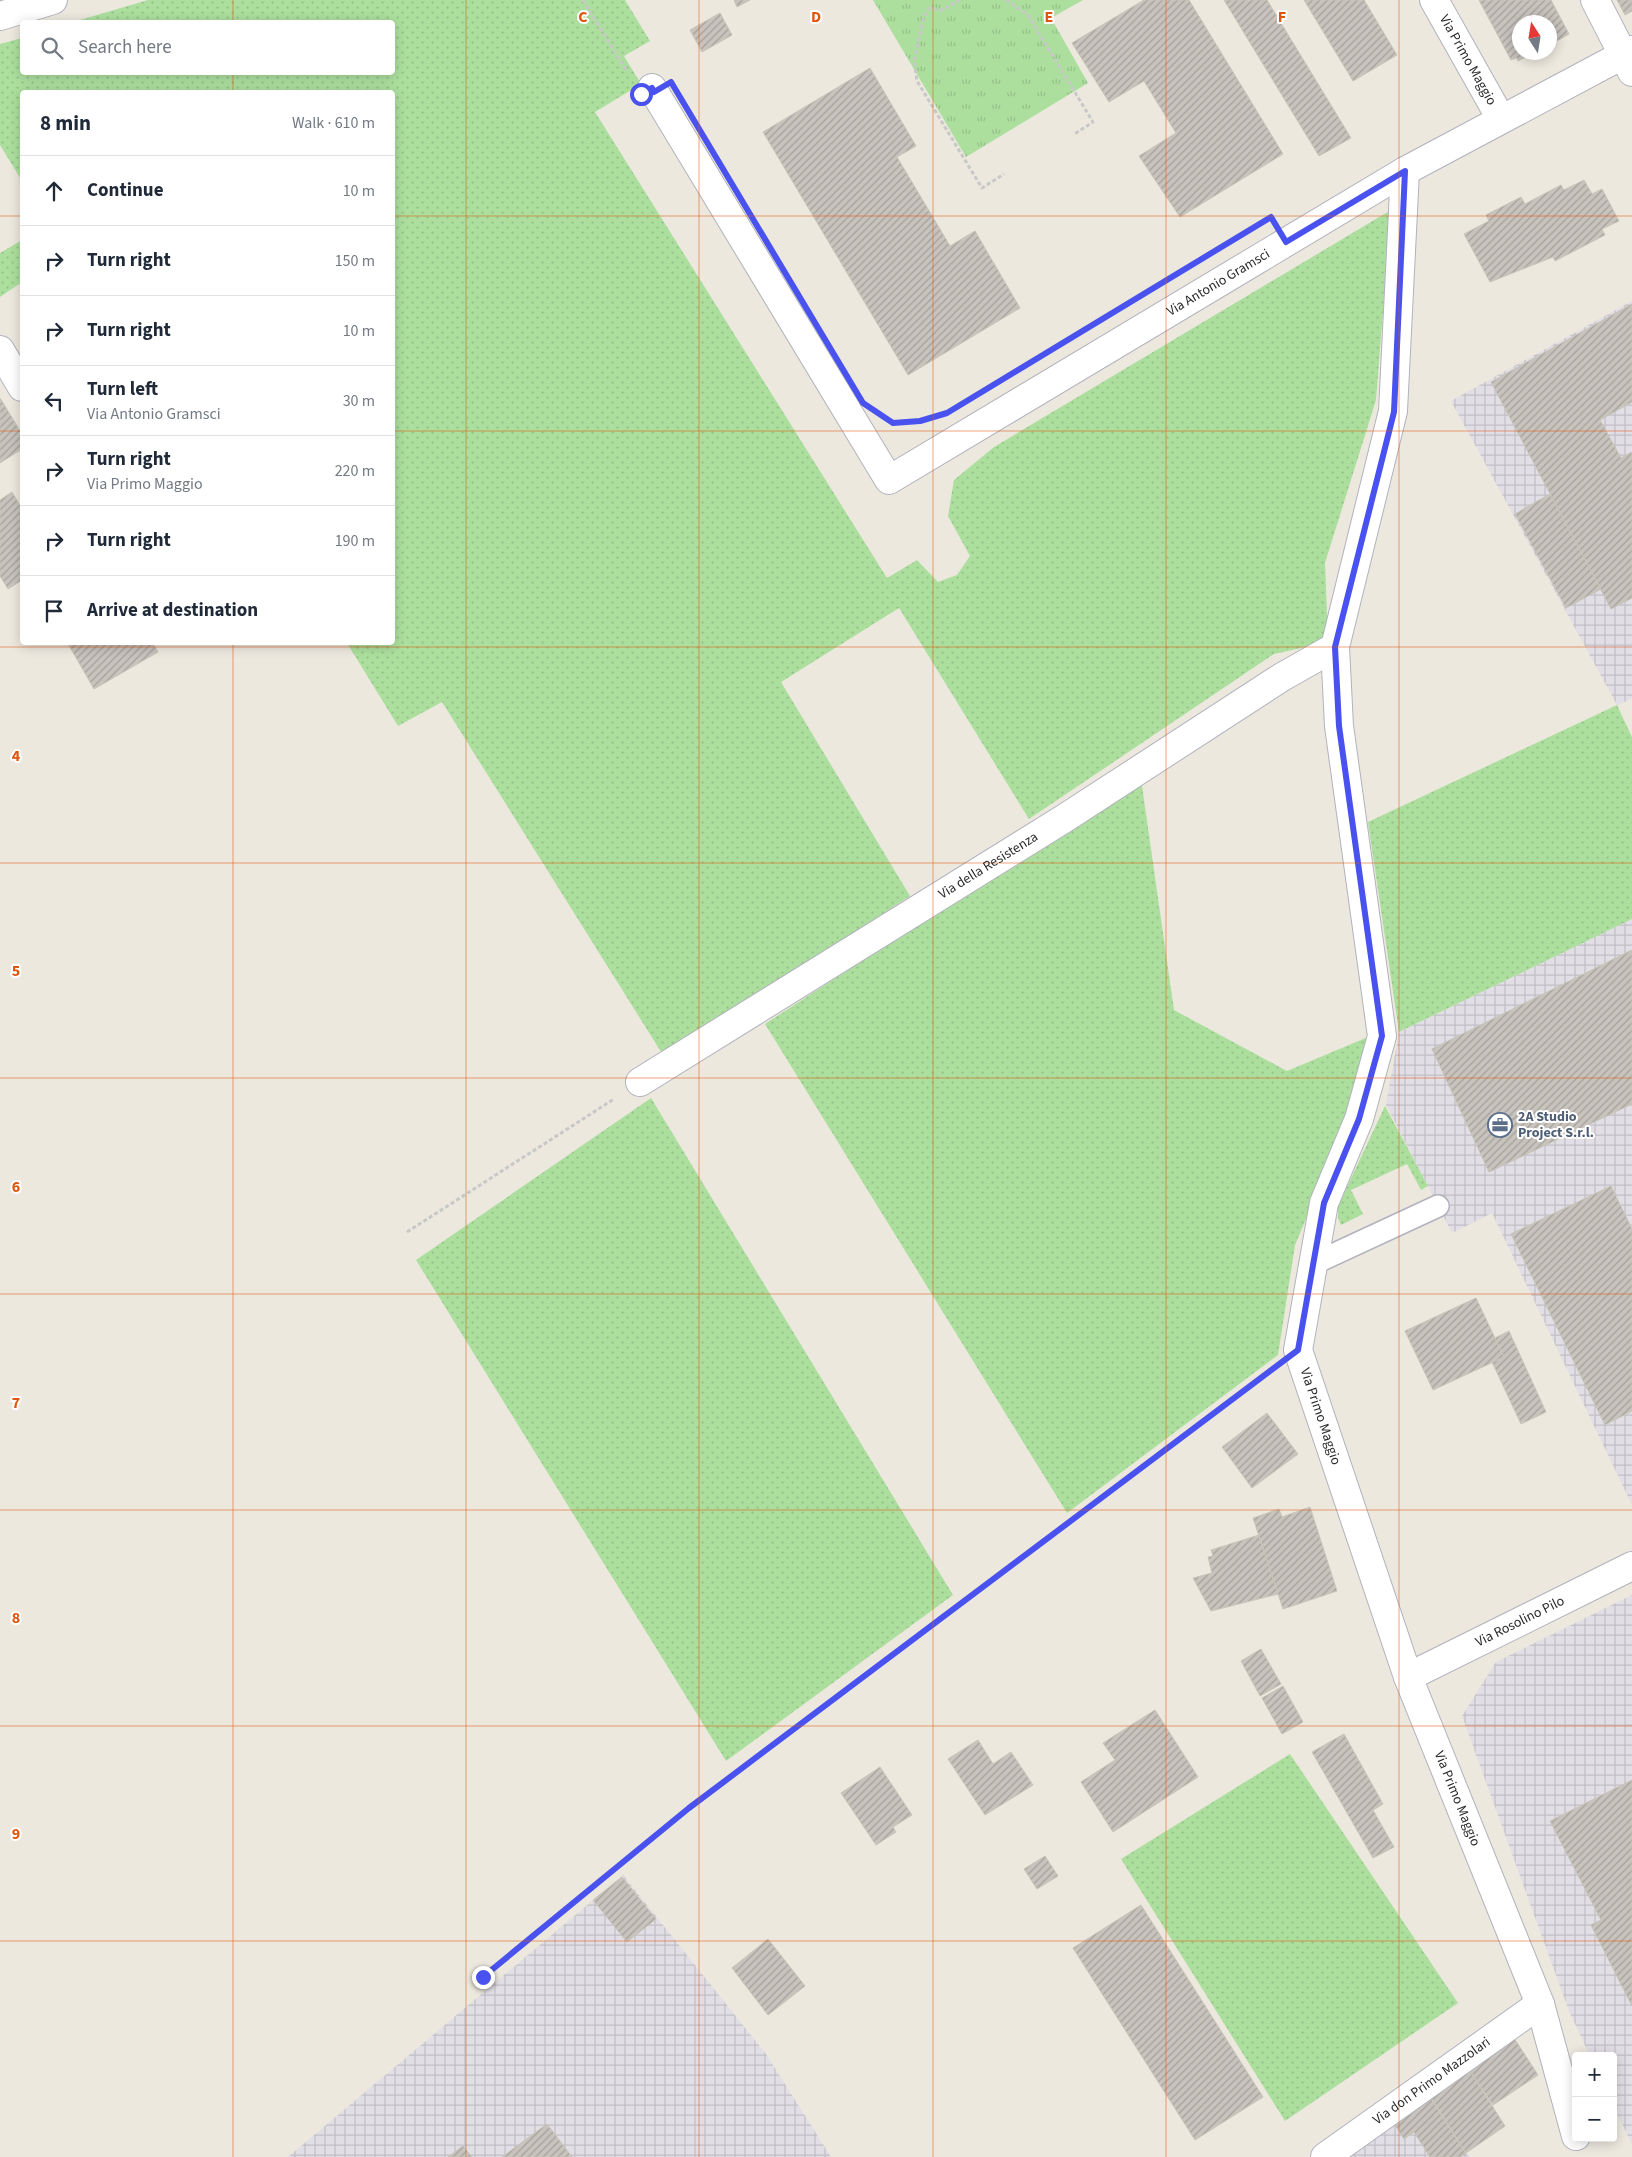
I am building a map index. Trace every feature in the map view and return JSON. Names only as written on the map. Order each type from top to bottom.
[{"type":"street","points":[[0,16],[53,0]]},
{"type":"street","name":"Via Primo Maggio","points":[[1434,0],[1501,120]]},
{"type":"street","points":[[1595,0],[1629,59]]},
{"type":"street","name":"Via Antonio Gramsci","points":[[652,88],[889,480],[1405,171],[1501,120],[1629,59]]},
{"type":"street","name":"Via Primo Maggio","points":[[1405,171],[1394,412],[1335,647],[1339,726],[1382,1036],[1359,1119],[1324,1203],[1298,1350],[1408,1677],[1540,2004],[1572,2122]]},
{"type":"street","points":[[0,350],[20,384]]},
{"type":"street","name":"Via della Resistenza","points":[[640,1082],[1065,818],[1282,677],[1335,647]]},
{"type":"street","name":"Via Rosolino Pilo","points":[[1408,1677],[1632,1566]]},
{"type":"street","name":"Via don Primo Mazzolari","points":[[1325,2157],[1540,2004]]},
{"type":"street","name":"Via Primo Maggio","points":[[1578,2142],[1582,2157]]},
{"type":"lane","points":[[1313,1264],[1438,1206]]},
{"type":"path","points":[[583,0],[641,94],[652,88]]},
{"type":"path","points":[[960,0],[942,10],[929,8],[924,16],[914,61],[917,81],[982,188],[1004,174]]},
{"type":"path","points":[[1006,0],[1028,15],[1093,122],[1073,135]]},
{"type":"path","points":[[885,418],[893,423],[920,421],[929,418]]},
{"type":"path","points":[[407,1232],[640,1082]]},
{"type":"path","points":[[483,1977],[689,1808],[1298,1350]]},
{"type":"shaded area","points":[[1632,301],[1632,699],[1617,705],[1451,401]]},
{"type":"shaded area","points":[[1632,919],[1632,1505],[1492,1213],[1452,1233],[1386,1105],[1399,1032]]},
{"type":"shaded area","points":[[1632,1595],[1632,2144],[1617,2114],[1617,2052],[1588,2052],[1569,2011],[1462,1716],[1496,1662]]},
{"type":"shaded area","points":[[623,1875],[766,2054],[831,2157],[288,2157]]},
{"type":"shaded area","points":[[1429,2092],[1469,2157],[1340,2157]]},
{"type":"green space","points":[[148,0],[625,0],[650,41],[624,56],[641,84],[595,112],[887,578],[917,560],[938,582],[957,575],[970,556],[948,516],[954,480],[994,447],[1391,210],[1376,400],[1325,563],[1328,642],[1274,654],[1029,819],[899,608],[781,682],[910,896],[663,1055],[442,702],[398,726],[348,645],[395,645],[395,90],[20,90],[20,178],[0,145],[0,44],[20,39],[20,75],[395,75],[395,20],[80,20]]},
{"type":"green space","points":[[873,0],[1083,0],[1051,18],[1088,83],[966,157]]},
{"type":"green space","points":[[20,241],[20,283],[0,297],[0,253]]},
{"type":"green space","points":[[1617,705],[1632,737],[1632,919],[1399,1032],[1368,822]]},
{"type":"green space","points":[[1141,779],[1174,1010],[1287,1071],[1368,1037],[1348,1120],[1295,1245],[1278,1355],[1067,1513],[765,1024]]},
{"type":"green space","points":[[651,1098],[953,1595],[726,1761],[416,1260]]},
{"type":"green space","points":[[1385,1106],[1428,1186],[1421,1190],[1407,1164],[1351,1190],[1363,1214],[1341,1225],[1338,1218],[1338,1206]]},
{"type":"green space","points":[[1290,1754],[1458,2003],[1285,2121],[1121,1859]]},
{"type":"building","points":[[734,0],[750,0],[737,7]]},
{"type":"building","points":[[1144,0],[1189,0],[1283,154],[1180,217],[1139,156],[1176,133],[1144,81],[1109,102],[1072,43]]},
{"type":"building","points":[[1224,0],[1267,0],[1351,138],[1319,156]]},
{"type":"building","points":[[1304,0],[1364,0],[1397,55],[1353,81]]},
{"type":"building","points":[[1479,0],[1551,0],[1569,34],[1557,41],[1557,15],[1512,15],[1511,60]]},
{"type":"building","points":[[1617,0],[1632,0],[1632,11],[1625,15]]},
{"type":"building","points":[[720,13],[732,35],[702,52],[690,30]]},
{"type":"building","points":[[870,68],[916,146],[897,157],[950,246],[975,231],[1020,308],[908,375],[763,132]]},
{"type":"building","points":[[1584,180],[1592,194],[1602,189],[1619,221],[1602,229],[1605,235],[1555,261],[1553,257],[1490,282],[1464,234],[1489,221],[1486,215],[1521,197],[1525,204],[1561,185],[1564,190]]},
{"type":"building","points":[[1632,304],[1632,402],[1600,420],[1621,458],[1632,452],[1632,598],[1611,609],[1491,382]]},
{"type":"building","points":[[0,398],[20,431],[20,450],[0,463]]},
{"type":"building","points":[[12,492],[20,506],[20,581],[8,589],[0,576],[0,500]]},
{"type":"building","points":[[1550,494],[1601,589],[1566,608],[1515,514]]},
{"type":"building","points":[[69,645],[154,645],[158,652],[94,689]]},
{"type":"building","points":[[1632,950],[1632,1104],[1489,1172],[1432,1049]]},
{"type":"building","points":[[1611,1186],[1632,1229],[1632,1411],[1605,1425],[1511,1234]]},
{"type":"building","points":[[1476,1298],[1504,1357],[1433,1390],[1405,1331]]},
{"type":"building","points":[[1509,1331],[1546,1412],[1521,1424],[1492,1362],[1504,1357],[1495,1338]]},
{"type":"building","points":[[1267,1413],[1298,1454],[1252,1488],[1222,1447]]},
{"type":"building","points":[[1310,1507],[1337,1591],[1283,1609],[1253,1518],[1279,1509],[1282,1517]]},
{"type":"building","points":[[1259,1535],[1278,1594],[1211,1611],[1193,1578],[1212,1573],[1208,1557],[1213,1556],[1211,1550]]},
{"type":"building","points":[[1261,1649],[1281,1684],[1260,1696],[1241,1661]]},
{"type":"building","points":[[1283,1686],[1303,1722],[1282,1734],[1262,1698]]},
{"type":"building","points":[[1155,1710],[1198,1777],[1113,1832],[1081,1782],[1115,1760],[1103,1743]]},
{"type":"building","points":[[1344,1734],[1383,1804],[1373,1810],[1394,1847],[1373,1858],[1312,1752]]},
{"type":"building","points":[[978,1740],[993,1764],[1011,1752],[1033,1785],[985,1815],[948,1759]]},
{"type":"building","points":[[880,1767],[912,1815],[893,1827],[896,1832],[876,1845],[841,1793]]},
{"type":"building","points":[[1632,1780],[1632,2006],[1591,1925],[1601,1920],[1550,1821]]},
{"type":"building","points":[[1045,1856],[1058,1876],[1037,1889],[1024,1869]]},
{"type":"building","points":[[622,1877],[656,1919],[627,1942],[593,1900]]},
{"type":"building","points":[[1141,1905],[1263,2097],[1195,2140],[1073,1948]]},
{"type":"building","points":[[768,1939],[805,1986],[768,2015],[732,1968]]},
{"type":"building","points":[[1514,2038],[1538,2075],[1493,2105],[1468,2068]]},
{"type":"building","points":[[1468,2068],[1505,2126],[1466,2153],[1429,2094]]},
{"type":"building","points":[[1428,2094],[1466,2154],[1460,2157],[1430,2157],[1414,2132],[1404,2139],[1392,2120]]},
{"type":"building","points":[[547,2124],[572,2157],[502,2157]]},
{"type":"building","points":[[463,2146],[472,2157],[448,2157]]},
{"type":"place","name":"2A Studio Project S.r.l.","points":[[1500,1125]]},
{"type":"route","points":[[483,1977],[689,1808],[1298,1350],[1324,1203],[1359,1119],[1382,1036],[1339,726],[1335,647],[1394,412],[1405,171],[1286,242],[1271,217],[947,413],[920,421],[893,423],[863,403],[671,82],[654,92],[652,88],[641,94]]}]
